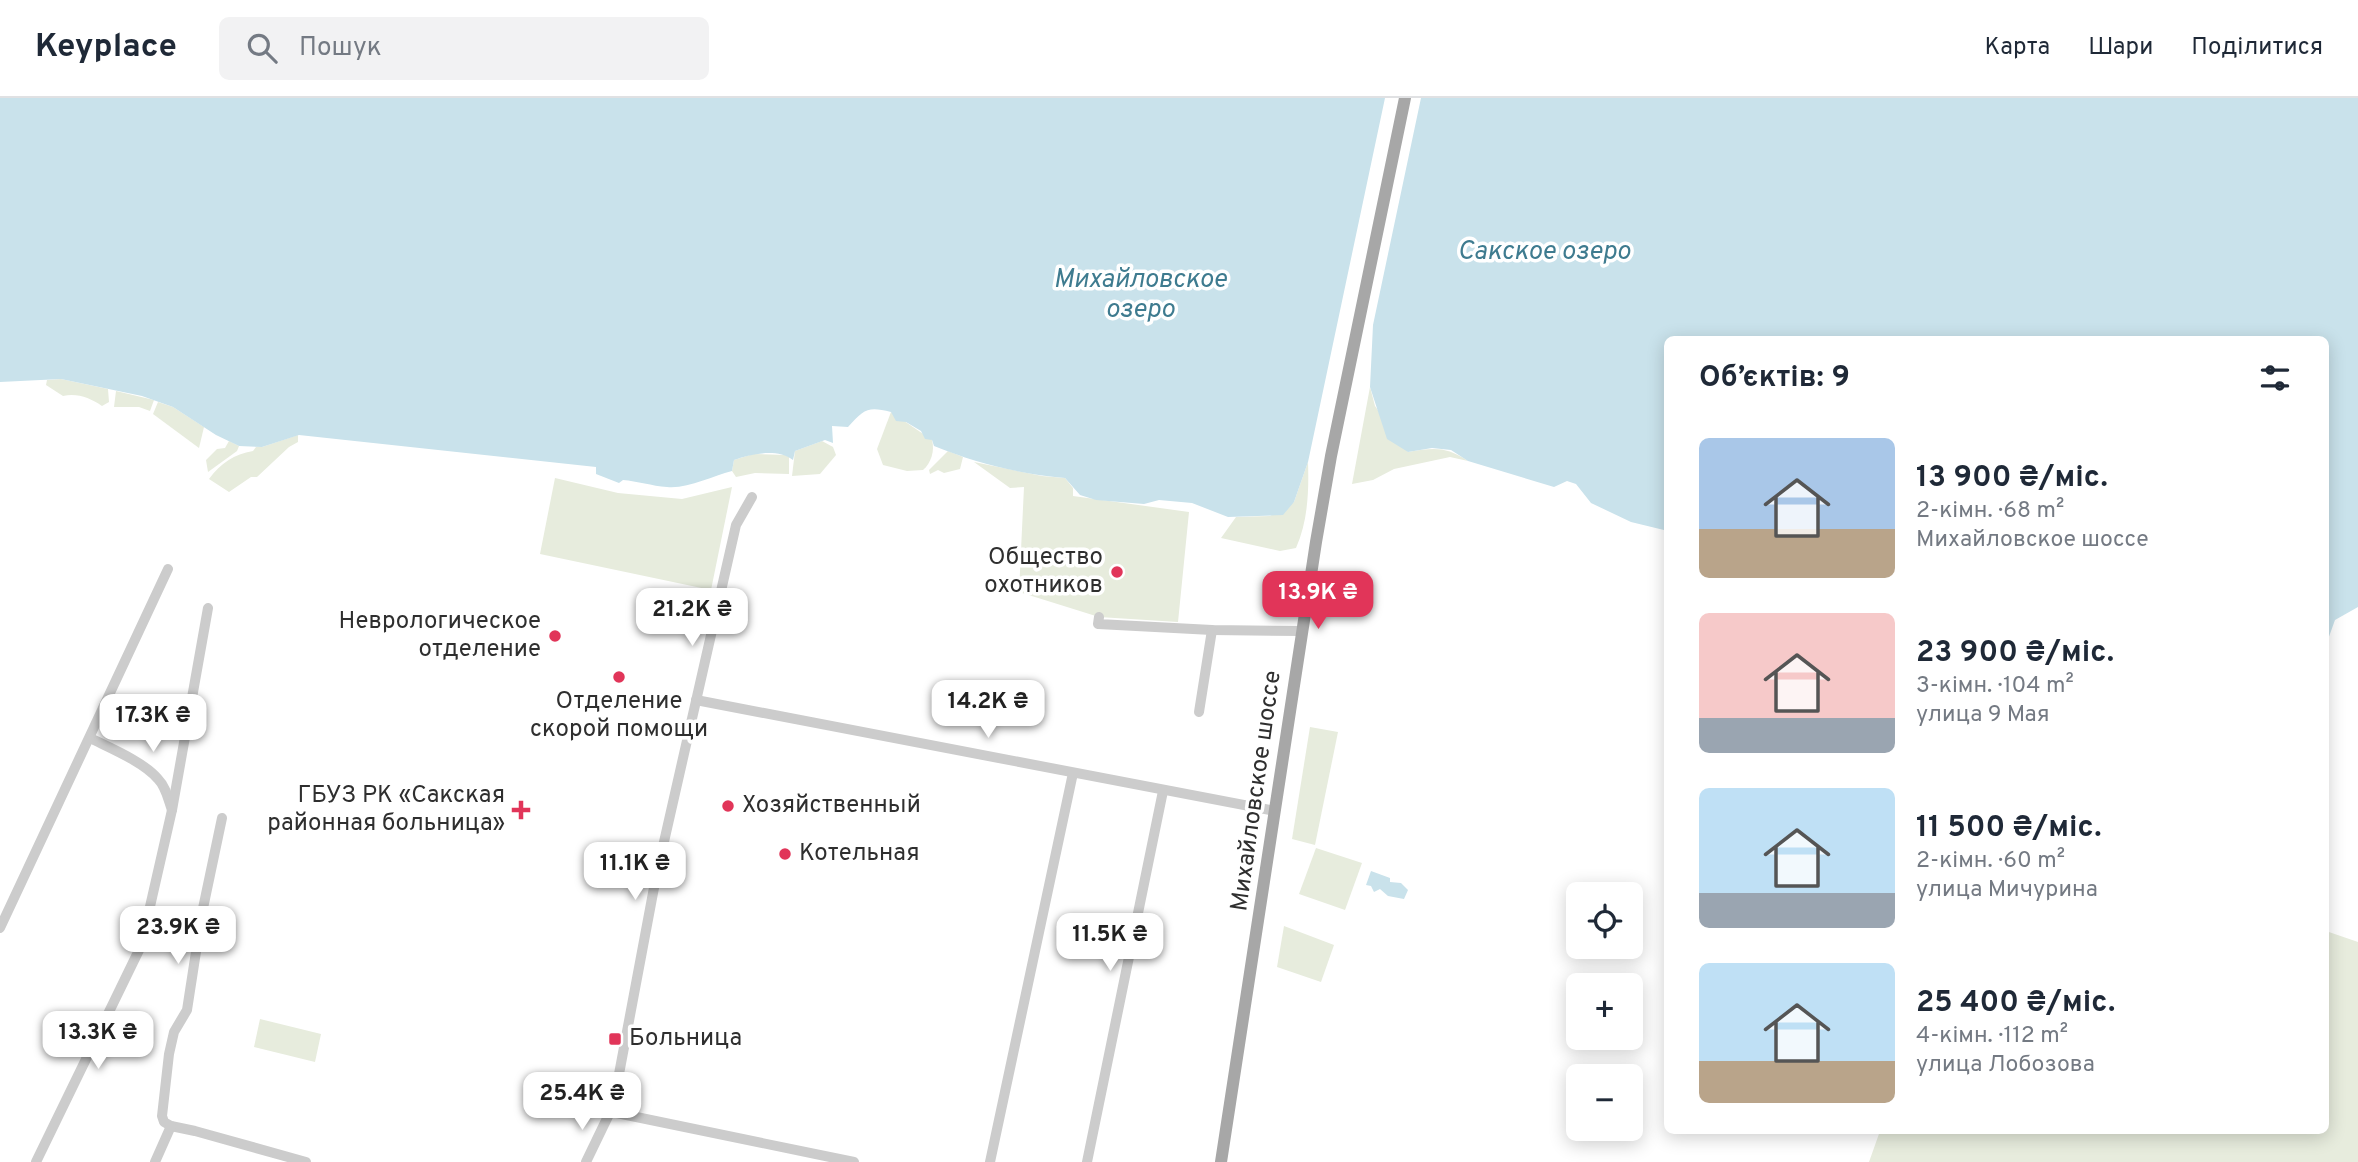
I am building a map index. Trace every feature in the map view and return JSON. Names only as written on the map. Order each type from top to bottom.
[{"type":"main road","name":"Михайловское шоссе","points":[[1221,1162],[1331,456],[1405,98]]},
{"type":"street","points":[[586,1162],[611,1114],[642,947],[696,700],[736,525],[752,497]]},
{"type":"street","points":[[0,928],[168,569]]},
{"type":"street","points":[[36,1162],[141,946],[172,810],[208,608]]},
{"type":"street","points":[[1099,617],[1098,624],[1302,631]]},
{"type":"street","points":[[1199,712],[1212,630]]},
{"type":"street","points":[[696,700],[1275,811]]},
{"type":"street","points":[[90,738],[148,769],[166,790],[172,810]]},
{"type":"street","points":[[990,1162],[1073,773]]},
{"type":"street","points":[[1087,1162],[1163,791]]},
{"type":"street","points":[[222,818],[202,913],[187,1010],[174,1032],[169,1054],[162,1116],[164,1122],[171,1126],[306,1162]]},
{"type":"street","points":[[611,1114],[854,1162]]},
{"type":"street","points":[[155,1162],[171,1126]]},
{"type":"shaded area","points":[[61,379],[108,389],[109,402],[102,406],[84,397],[63,396],[46,385],[47,380]]},
{"type":"shaded area","points":[[1370,387],[1375,406],[1408,452],[1439,449],[1468,461],[1450,457],[1394,469],[1373,480],[1352,484]]},
{"type":"shaded area","points":[[116,391],[154,400],[150,411],[139,407],[114,407]]},
{"type":"shaded area","points":[[158,402],[173,407],[204,427],[199,448],[153,414]]},
{"type":"shaded area","points":[[891,412],[932,440],[932,456],[923,470],[907,471],[883,465],[877,449]]},
{"type":"shaded area","points":[[298,435],[298,442],[257,477],[251,477],[229,492],[209,479],[218,468],[234,457],[253,451],[256,447]]},
{"type":"shaded area","points":[[229,441],[239,446],[237,451],[208,472],[206,460],[217,449],[225,448]]},
{"type":"shaded area","points":[[822,441],[833,447],[836,455],[820,474],[792,476],[795,451]]},
{"type":"shaded area","points":[[948,451],[963,457],[960,469],[944,473],[938,470],[930,474],[929,470]]},
{"type":"shaded area","points":[[753,454],[789,457],[789,474],[755,473],[736,477],[732,471],[734,460]]},
{"type":"shaded area","points":[[974,462],[1065,478],[1073,488],[1073,496],[1189,512],[1178,622],[1099,617],[1019,592],[1024,487],[1010,488]]},
{"type":"shaded area","points":[[1308,462],[1307,506],[1296,548],[1280,551],[1221,538],[1236,517],[1270,516],[1294,502]]},
{"type":"shaded area","points":[[555,478],[618,493],[682,499],[732,487],[711,590],[540,554]]},
{"type":"shaded area","points":[[1310,727],[1338,732],[1315,845],[1292,839]]},
{"type":"shaded area","points":[[1316,848],[1362,863],[1345,910],[1299,894]]},
{"type":"shaded area","points":[[1284,926],[1334,945],[1321,982],[1277,967]]},
{"type":"shaded area","points":[[2329,932],[2358,942],[2358,1162],[1869,1162],[1879,1134],[2329,1134]]},
{"type":"shaded area","points":[[260,1019],[321,1034],[315,1062],[254,1047]]},
{"type":"water","name":"Михайловское озеро","points":[[0,98],[1385,98],[1308,462],[1294,502],[1283,515],[1228,517],[1192,503],[1159,500],[1144,504],[1096,500],[1080,495],[1065,478],[998,467],[934,446],[932,440],[925,439],[921,431],[906,422],[896,421],[891,412],[877,409],[867,410],[848,427],[832,426],[833,443],[825,440],[795,451],[793,460],[772,453],[748,456],[734,460],[732,471],[692,484],[667,487],[623,480],[619,483],[596,474],[596,467],[299,435],[262,447],[239,446],[216,435],[173,407],[142,396],[61,379],[0,382]]},
{"type":"water","name":"Сакское озеро","points":[[1421,98],[2358,98],[2358,607],[2335,620],[2329,637],[2329,336],[1664,336],[1664,530],[1631,522],[1591,503],[1576,484],[1567,481],[1554,487],[1468,461],[1451,450],[1432,448],[1408,452],[1387,439],[1370,387],[1373,325]]},
{"type":"water","points":[[1371,871],[1390,878],[1390,882],[1401,883],[1408,890],[1404,899],[1388,896],[1380,889],[1374,892],[1371,886],[1366,885]]},
{"type":"place","name":"Общество охотников","points":[[1117,572]]},
{"type":"place","name":"Неврологическое отделение","points":[[555,636]]},
{"type":"place","name":"Отделение скорой помощи","points":[[619,677]]},
{"type":"place","name":"Хозяйственный","points":[[728,806]]},
{"type":"place","name":"ГБУЗ РК «Сакская районная больница»","points":[[521,810]]},
{"type":"place","name":"Котельная","points":[[785,854]]},
{"type":"place","name":"Больница","points":[[615,1039]]}]
